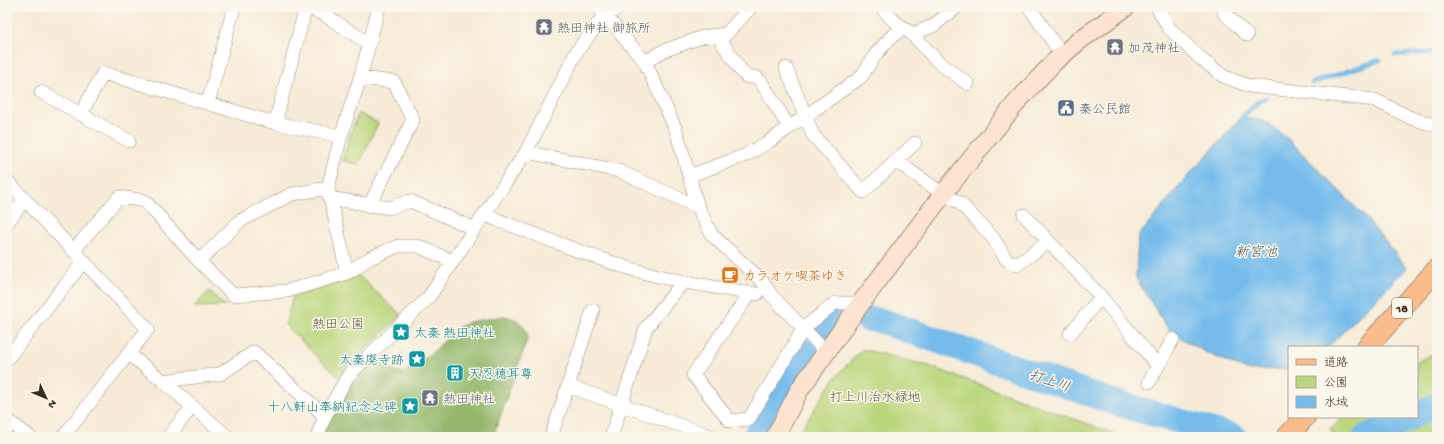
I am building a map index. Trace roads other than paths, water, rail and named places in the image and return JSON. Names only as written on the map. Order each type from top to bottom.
[{"type":"main road","name":"18","points":[[1368,346],[1437,269]]},
{"type":"main road","points":[[1287,437],[1304,418]]},
{"type":"street","points":[[208,103],[234,7]]},
{"type":"street","points":[[275,123],[307,7],[326,15],[369,44]]},
{"type":"street","points":[[347,273],[328,193],[341,136],[360,78],[379,7]]},
{"type":"street","points":[[317,437],[325,416],[348,376],[429,297],[485,214],[526,152],[577,51],[601,12],[620,7]]},
{"type":"street","points":[[645,62],[663,51],[702,37],[726,34],[751,7]]},
{"type":"street","points":[[881,7],[894,21],[908,31],[937,61],[968,84]]},
{"type":"street","points":[[689,176],[746,155],[862,77],[876,54],[892,37],[908,31],[933,26],[957,7]]},
{"type":"street","points":[[1028,7],[1062,55]]},
{"type":"street","points":[[774,437],[800,389],[861,303],[943,194],[1017,102],[1062,55],[1126,7]]},
{"type":"street","points":[[1157,7],[1169,28],[1200,58],[1223,76],[1249,86],[1375,100],[1411,118],[1437,126]]},
{"type":"street","points":[[1230,7],[1224,13],[1247,35]]},
{"type":"street","points":[[601,12],[645,62],[676,130],[698,207],[712,235],[764,282],[771,296],[826,352]]},
{"type":"street","points":[[718,35],[742,72],[747,77],[756,77],[761,82],[789,127]]},
{"type":"street","points":[[786,68],[813,135],[863,192],[914,143]]},
{"type":"street","points":[[81,114],[103,73],[275,123],[341,136]]},
{"type":"street","points":[[360,78],[394,82],[413,120],[369,206]]},
{"type":"street","points":[[41,92],[129,141]]},
{"type":"street","points":[[526,152],[619,171],[698,207]]},
{"type":"street","points":[[896,161],[943,194],[960,203],[993,238],[1006,259],[1017,265],[1048,242]]},
{"type":"street","points":[[7,182],[74,250],[148,329],[63,437]]},
{"type":"street","points":[[198,261],[240,221],[292,194],[328,193],[369,206],[390,208],[410,201],[474,229]]},
{"type":"street","points":[[74,250],[119,197],[145,201],[198,261],[233,295],[287,291],[347,273],[370,258],[398,246],[418,246],[452,261]]},
{"type":"street","points":[[7,223],[25,199]]},
{"type":"street","points":[[485,214],[559,244],[624,267],[683,282],[771,296]]},
{"type":"street","points":[[1024,215],[1101,297],[1158,366]]},
{"type":"street","points":[[7,359],[84,261]]},
{"type":"street","points":[[611,437],[646,328],[683,282]]},
{"type":"street","points":[[750,293],[693,375],[730,421],[749,419],[804,328],[835,303],[861,303]]},
{"type":"street","points":[[1070,334],[1101,297]]},
{"type":"street","points":[[551,437],[593,310]]},
{"type":"street","points":[[1149,382],[1173,339]]},
{"type":"street","points":[[163,380],[220,374],[254,352],[325,416]]},
{"type":"street","points":[[128,354],[163,380],[228,437]]},
{"type":"street","points":[[568,386],[622,404],[682,432],[713,437]]},
{"type":"street","points":[[168,437],[192,407]]},
{"type":"street","points":[[7,420],[30,437]]},
{"type":"water","name":"新宮池","points":[[1242,117],[1266,122],[1288,139],[1365,217],[1407,268],[1329,346],[1288,346],[1288,369],[1247,370],[1209,354],[1170,332],[1136,278],[1138,237],[1186,178]]},
{"type":"waterway","points":[[1395,55],[1437,52]]},
{"type":"waterway","points":[[1312,83],[1380,60]]},
{"type":"waterway","points":[[1242,117],[1259,101],[1267,98]]},
{"type":"waterway","name":"打上川","points":[[825,332],[839,317],[844,318]]},
{"type":"waterway","name":"打上川","points":[[868,319],[882,321],[1113,402],[1234,437]]},
{"type":"waterway","name":"打上川","points":[[755,437],[806,352]]},
{"type":"waterway","points":[[1418,414],[1437,405]]},
{"type":"waterway","points":[[1366,437],[1409,418]]},
{"type":"place","name":"熱田神社 御旅所","points":[[544,27]]},
{"type":"place","name":"加茂神社","points":[[1115,47]]},
{"type":"place","name":"秦公民館","points":[[1066,108]]},
{"type":"place","name":"カラオケ喫茶ゆき","points":[[730,275]]},
{"type":"place","name":"太秦 熱田神社","points":[[401,332]]},
{"type":"place","name":"太秦廃寺跡","points":[[417,359]]},
{"type":"place","name":"天忍穂耳尊","points":[[455,373]]},
{"type":"place","name":"熱田神社","points":[[430,398]]},
{"type":"place","name":"十八軒山奉納紀念之碑","points":[[410,406]]},
{"type":"park label","name":"熱田公園","points":[[338,323]]},
{"type":"park label","name":"打上川治水緑地","points":[[875,396]]}]
